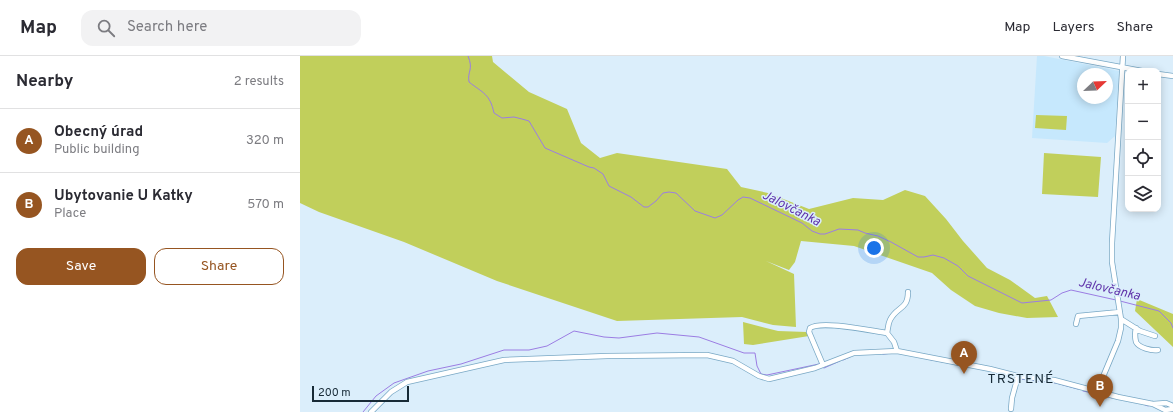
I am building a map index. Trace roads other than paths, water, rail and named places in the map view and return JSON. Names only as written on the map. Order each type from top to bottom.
[{"type":"street","points":[[1062,56],[1123,68]]},
{"type":"street","points":[[1097,391],[1118,341],[1121,328],[1121,319],[1112,262],[1112,243],[1123,56]]},
{"type":"street","points":[[1161,74],[1173,76]]},
{"type":"street","points":[[887,333],[889,321],[895,313],[905,305],[908,300],[908,292]]},
{"type":"street","points":[[1076,324],[1078,316],[1120,312]]},
{"type":"street","points":[[1121,319],[1140,331],[1155,336]]},
{"type":"street","points":[[823,365],[810,332],[810,328],[814,326],[830,325],[887,333],[894,342],[897,351]]},
{"type":"street","points":[[1136,328],[1136,340],[1138,344],[1147,349],[1155,351],[1158,350]]},
{"type":"street","points":[[371,412],[391,392],[409,381],[509,359],[707,355],[733,360],[759,376],[768,379],[815,368],[854,353],[897,351],[1018,376],[1054,380],[1118,398],[1153,404],[1165,410],[1173,408]]},
{"type":"street","points":[[1011,409],[1012,398],[1018,376]]},
{"type":"waterway","name":"Jalovčanka","points":[[468,56],[470,61],[469,82],[488,98],[494,113],[502,118],[514,117],[529,121],[545,148],[594,168],[603,174],[609,186],[631,197],[644,207],[648,207],[663,193],[676,193],[695,211],[715,218],[722,215],[743,197],[750,198],[802,223],[812,231],[820,234],[825,234],[839,229],[858,230],[878,236],[918,257],[933,255],[944,258],[958,266],[968,276],[1022,303],[1051,300],[1062,293],[1071,290],[1116,300]]},
{"type":"waterway","name":"Jalovčanka","points":[[1120,301],[1159,311],[1171,323],[1173,328]]},
{"type":"waterway","points":[[363,412],[376,396],[394,383],[428,371],[461,364],[504,350],[529,350],[547,346],[574,331],[604,337],[619,338],[657,333],[699,337],[744,353],[755,353],[757,366],[761,374],[767,375],[819,364]]},
{"type":"waterway","points":[[883,354],[894,353]]},
{"type":"waterway","points":[[843,360],[850,357]]},
{"type":"waterway","points":[[927,359],[959,365]]},
{"type":"waterway","points":[[824,368],[840,361]]},
{"type":"waterway","points":[[1019,379],[1056,383],[1078,389]]},
{"type":"waterway","points":[[1083,391],[1093,393]]},
{"type":"waterway","points":[[1099,394],[1112,398]]},
{"type":"waterway","points":[[1123,400],[1134,402]]},
{"type":"waterway","points":[[1143,404],[1148,406]]},
{"type":"place","name":"Obecný úrad","points":[[964,374]]},
{"type":"place","name":"Ubytovanie U Katky","points":[[1100,407]]},
{"type":"district","name":"TRSTENÉ","points":[[1021,379]]}]
